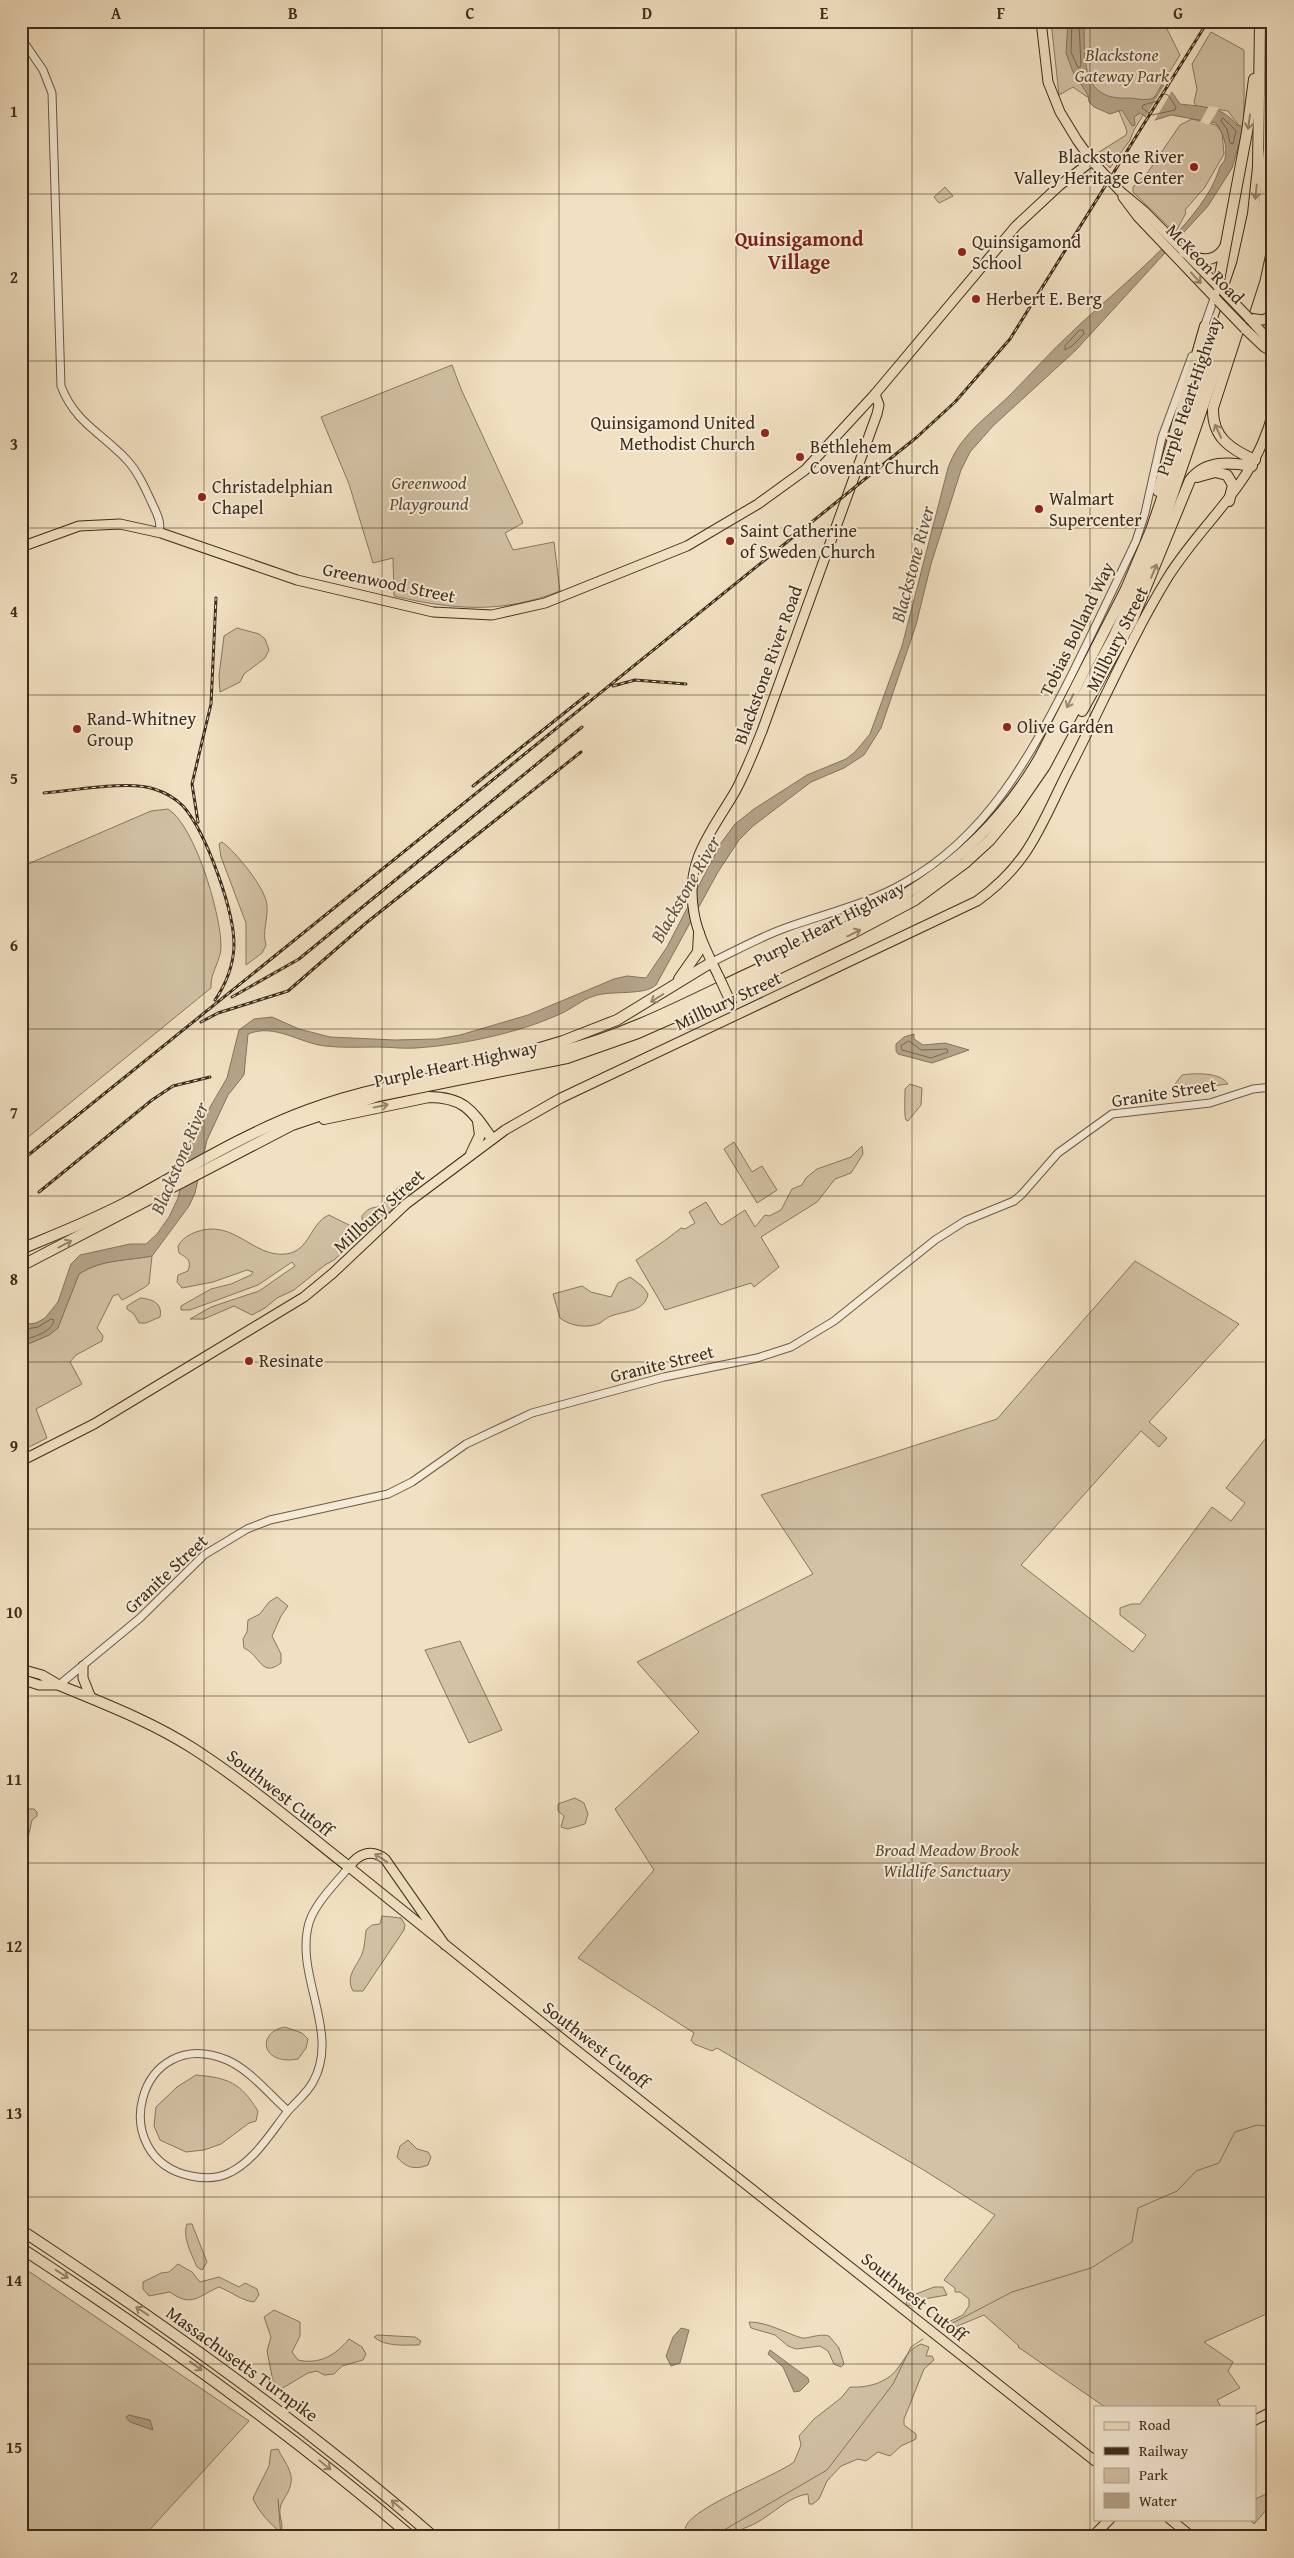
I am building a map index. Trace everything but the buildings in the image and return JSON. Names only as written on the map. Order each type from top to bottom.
[{"type":"highway","points":[[1220,288],[1249,121],[1259,21]]},
{"type":"highway","name":"Purple Heart Highway","points":[[21,1266],[165,1185],[306,1110],[379,1088],[563,1051],[640,1024],[876,912],[918,887],[949,865],[989,829],[1024,784],[1066,711],[1138,563],[1176,462],[1231,299],[1250,231],[1258,167],[1259,21]]},
{"type":"highway","name":"Purple Heart Highway","points":[[217,1158],[300,1122],[378,1096],[567,1058],[630,1036],[704,1004],[885,917],[939,883],[990,840],[1014,811],[1045,766],[1114,636],[1142,574],[1216,368],[1249,270],[1259,230],[1268,168],[1270,21]]},
{"type":"highway","points":[[1253,463],[1228,446],[1217,432],[1213,415],[1214,400],[1255,278],[1267,229],[1272,171],[1270,102]]},
{"type":"highway","points":[[1181,255],[1205,260],[1216,257],[1226,246]]},
{"type":"highway","points":[[1138,563],[1205,326]]},
{"type":"highway","points":[[1045,766],[1093,693],[1128,629],[1163,550],[1190,480],[1200,470],[1213,465],[1229,462],[1253,463]]},
{"type":"highway","points":[[1190,480],[1210,473],[1227,475],[1233,485],[1228,501]]},
{"type":"highway","points":[[674,986],[695,958],[699,946],[699,933]]},
{"type":"highway","points":[[447,1074],[528,1052],[600,1028],[642,1007],[712,962]]},
{"type":"highway","points":[[250,1144],[347,1113],[429,1097],[454,1100],[466,1107],[477,1117],[492,1139]]},
{"type":"highway","points":[[471,1154],[480,1135],[477,1117]]},
{"type":"highway","name":"Purple Heart Highway","points":[[21,1249],[91,1220],[165,1185]]},
{"type":"highway","name":"Southwest Cutoff","points":[[59,1685],[130,1714],[193,1748],[245,1785],[349,1867]]},
{"type":"highway","name":"Massachusetts Turnpike","points":[[21,2230],[232,2375],[344,2461],[434,2537]]},
{"type":"highway","name":"Massachusetts Turnpike","points":[[21,2248],[226,2388],[328,2467],[412,2537]]},
{"type":"main road","name":"McKeon Road","points":[[1041,21],[1044,65],[1051,92],[1066,123],[1092,161],[1121,192],[1134,212],[1220,288],[1273,345]]},
{"type":"main road","points":[[875,394],[1016,226],[1060,185],[1092,161]]},
{"type":"main road","name":"McKeon Road","points":[[1181,255],[1216,299],[1264,348],[1273,352]]},
{"type":"main road","points":[[1248,318],[1263,320],[1273,315]]},
{"type":"main road","name":"Greenwood Street","points":[[21,547],[68,529],[90,524],[120,524],[159,532],[297,580],[410,607],[445,614],[473,615],[522,610],[575,592],[699,540],[758,504],[814,464],[875,394]]},
{"type":"main road","name":"Blackstone River Road","points":[[737,1014],[699,933],[692,903],[694,866],[700,849],[739,784],[760,736],[877,414],[879,405],[875,394]]},
{"type":"main road","name":"Millbury Street","points":[[21,1461],[94,1424],[304,1297],[334,1273],[406,1204],[492,1139],[561,1098],[977,901],[1009,875],[1035,841],[1120,668],[1167,578],[1189,547],[1228,501],[1253,463],[1272,416]]},
{"type":"main road","points":[[83,1666],[83,1678],[91,1698]]},
{"type":"main road","name":"Southwest Cutoff","points":[[21,1669],[42,1675],[59,1685]]},
{"type":"main road","name":"Southwest Cutoff","points":[[21,1679],[39,1685],[59,1685]]},
{"type":"main road","points":[[349,1867],[357,1857],[367,1853],[376,1854],[385,1859],[446,1945]]},
{"type":"main road","name":"Southwest Cutoff","points":[[349,1867],[1094,2460]]},
{"type":"main road","points":[[1256,2420],[1273,2411]]},
{"type":"main road","points":[[1092,2537],[1109,2520]]},
{"type":"main road","points":[[1171,2520],[1192,2537]]},
{"type":"street","points":[[21,38],[43,70],[52,93],[61,386],[67,401],[78,417],[115,448],[133,467],[158,516],[159,532]]},
{"type":"street","name":"Tobias Bolland Way","points":[[712,962],[766,935],[889,892],[936,863],[976,828],[996,804],[1032,751],[1136,541],[1145,513],[1155,460],[1166,424],[1220,288]]},
{"type":"street","name":"Granite Street","points":[[59,1685],[140,1618],[204,1555],[246,1529],[270,1520],[388,1494],[412,1482],[466,1444],[532,1413],[664,1377],[757,1358],[791,1347],[834,1322],[935,1240],[965,1221],[1014,1201],[1058,1154],[1112,1114],[1210,1103],[1253,1089],[1273,1087]]},
{"type":"street","points":[[288,2111],[233,2063],[213,2056],[195,2055],[174,2059],[155,2072],[144,2089],[140,2118],[145,2138],[163,2164],[185,2175],[213,2178],[230,2173],[244,2163],[288,2111],[314,2080],[322,2056],[322,2036],[306,1953],[309,1923],[317,1908],[349,1867]]},
{"type":"green space","name":"Blackstone Gateway Park","points":[[1051,21],[1163,21],[1180,55],[1134,130],[1130,140],[1110,168],[1096,154],[1126,135],[1127,131],[1119,111],[1086,96],[1073,87],[1059,95]]},
{"type":"green space","points":[[1211,32],[1244,50],[1244,127],[1239,126],[1228,111],[1196,106],[1194,102],[1197,89],[1192,64]]},
{"type":"green space","points":[[1192,119],[1216,125],[1222,132],[1224,154],[1205,187],[1185,210],[1186,213],[1175,233],[1133,192],[1133,187],[1148,172],[1180,125]]},
{"type":"green space","points":[[945,187],[953,196],[939,203],[934,197]]},
{"type":"green space","name":"Greenwood Playground","points":[[452,365],[461,389],[523,523],[505,533],[513,550],[554,542],[560,591],[539,598],[498,606],[458,607],[416,601],[394,596],[393,558],[373,563],[349,484],[321,417]]},
{"type":"green space","points":[[237,628],[259,634],[265,639],[269,650],[265,658],[244,674],[240,682],[220,692],[219,676],[224,636]]},
{"type":"green space","points":[[168,809],[178,818],[188,833],[204,871],[216,912],[220,930],[221,950],[212,977],[211,988],[21,1143],[21,867],[151,811]]},
{"type":"green space","points":[[222,842],[250,872],[266,899],[266,945],[262,953],[246,965],[246,923],[221,857],[219,844]]},
{"type":"green space","points":[[1182,1075],[1213,1075],[1228,1084],[1180,1090],[1175,1084]]},
{"type":"green space","points":[[910,1084],[922,1088],[921,1105],[908,1121],[905,1115],[905,1089]]},
{"type":"green space","points":[[734,1142],[752,1172],[762,1166],[777,1190],[757,1203],[724,1149]]},
{"type":"green space","points":[[862,1146],[863,1154],[851,1173],[835,1179],[817,1202],[761,1237],[779,1267],[754,1287],[751,1283],[665,1310],[636,1260],[681,1228],[685,1229],[695,1223],[689,1212],[706,1202],[722,1225],[745,1210],[755,1227],[765,1215],[769,1216],[781,1210],[792,1189],[802,1185],[806,1178],[817,1169],[851,1157]]},
{"type":"green space","points":[[401,1186],[411,1189],[407,1196],[375,1225],[370,1225],[362,1219],[362,1216],[368,1210],[383,1204]]},
{"type":"green space","points":[[329,1215],[355,1228],[362,1235],[334,1260],[294,1290],[277,1298],[265,1308],[252,1315],[234,1306],[204,1319],[190,1319],[211,1307],[259,1291],[295,1266],[292,1262],[258,1285],[190,1310],[181,1310],[181,1306],[211,1289],[231,1284],[251,1275],[253,1272],[247,1270],[213,1282],[182,1288],[177,1282],[178,1275],[188,1271],[189,1262],[179,1253],[178,1246],[188,1236],[209,1229],[221,1230],[263,1250],[274,1254],[286,1254],[300,1248],[318,1224]]},
{"type":"green space","points":[[152,1256],[149,1284],[122,1300],[118,1294],[113,1296],[97,1328],[103,1336],[102,1341],[76,1355],[70,1362],[82,1384],[36,1409],[47,1438],[21,1451],[21,1347],[49,1335],[58,1327],[79,1274],[105,1263]]},
{"type":"green space","name":"Broad Meadow Brook Wildlife Sanctuary","points":[[1135,1261],[1239,1324],[1149,1422],[1167,1438],[1159,1447],[1141,1431],[1021,1565],[1133,1652],[1146,1635],[1120,1615],[1120,1608],[1131,1604],[1140,1604],[1212,1507],[1231,1521],[1245,1503],[1226,1488],[1270,1433],[1273,1435],[1273,2311],[1204,2342],[1233,2362],[1228,2371],[1240,2388],[1217,2400],[1220,2406],[1104,2406],[1018,2347],[984,2315],[948,2330],[942,2325],[963,2315],[969,2306],[969,2299],[960,2292],[955,2292],[955,2288],[944,2280],[995,2215],[922,2169],[717,2048],[712,2051],[694,2044],[691,2040],[694,2033],[578,1958],[654,1870],[615,1809],[699,1732],[637,1662],[813,1574],[761,1495],[997,1419]]},
{"type":"green space","points":[[630,1277],[642,1286],[648,1294],[646,1300],[639,1307],[590,1326],[574,1325],[560,1318],[553,1294],[582,1286],[591,1292],[611,1297],[618,1283]]},
{"type":"green space","points":[[140,1298],[149,1299],[156,1303],[160,1308],[160,1317],[146,1323],[139,1323],[134,1314],[127,1309],[127,1306]]},
{"type":"green space","points":[[277,1597],[288,1606],[272,1636],[281,1654],[281,1663],[269,1668],[261,1664],[244,1648],[243,1639],[247,1632],[248,1620],[260,1614],[269,1602]]},
{"type":"green space","points":[[460,1641],[502,1730],[469,1743],[425,1650]]},
{"type":"green space","points":[[575,1798],[584,1803],[588,1814],[585,1824],[568,1829],[561,1827],[564,1816],[558,1811],[558,1804]]},
{"type":"green space","points":[[29,1809],[34,1809],[37,1812],[37,1816],[32,1820],[28,1838],[21,1842],[21,1816]]},
{"type":"green space","points":[[382,1916],[401,1918],[405,1925],[404,1930],[363,1991],[353,1991],[350,1981],[351,1976],[363,1951],[366,1930],[372,1925],[380,1924]]},
{"type":"green space","points":[[285,2027],[302,2033],[308,2039],[306,2048],[298,2059],[286,2060],[276,2058],[267,2047],[270,2035],[276,2030]]},
{"type":"green space","points":[[196,2075],[217,2078],[232,2083],[245,2094],[258,2111],[256,2121],[249,2123],[221,2144],[204,2150],[186,2152],[160,2140],[154,2126],[156,2107],[177,2087]]},
{"type":"green space","points":[[408,2140],[417,2149],[428,2152],[431,2157],[428,2165],[419,2167],[407,2166],[397,2157],[400,2146]]},
{"type":"green space","points":[[187,2224],[192,2224],[207,2262],[202,2270],[197,2267],[188,2246]]},
{"type":"green space","points":[[178,2264],[192,2272],[200,2282],[219,2277],[239,2287],[245,2283],[257,2289],[259,2295],[254,2302],[219,2287],[190,2300],[178,2297],[170,2292],[149,2296],[143,2289],[143,2282],[161,2273],[169,2272]]},
{"type":"green space","points":[[21,2266],[249,2421],[143,2537],[21,2537]]},
{"type":"green space","points":[[934,2287],[943,2287],[947,2295],[924,2299],[909,2306],[906,2304],[907,2300],[916,2294]]},
{"type":"green space","points":[[274,2310],[300,2322],[300,2336],[292,2352],[298,2360],[320,2360],[333,2354],[349,2339],[362,2347],[366,2354],[363,2360],[342,2366],[334,2374],[324,2375],[317,2371],[308,2373],[281,2389],[273,2381],[267,2351],[271,2337],[264,2317]]},
{"type":"green space","points":[[749,2322],[770,2326],[802,2338],[821,2335],[829,2336],[839,2348],[844,2364],[841,2367],[834,2364],[828,2351],[820,2346],[796,2349],[788,2346],[775,2335],[751,2328]]},
{"type":"green space","points":[[377,2335],[415,2337],[421,2341],[419,2345],[395,2345],[374,2337]]},
{"type":"green space","points":[[921,2344],[929,2347],[926,2356],[932,2356],[934,2360],[924,2369],[904,2419],[904,2425],[916,2434],[916,2439],[901,2446],[890,2456],[878,2452],[866,2461],[858,2459],[841,2466],[827,2481],[819,2499],[813,2504],[809,2504],[808,2494],[801,2495],[731,2537],[683,2537],[686,2526],[692,2518],[719,2501],[794,2462],[801,2445],[799,2436],[814,2419],[841,2398],[850,2387],[876,2384],[888,2378],[910,2352]]},
{"type":"green space","points":[[278,2449],[291,2474],[290,2486],[280,2509],[281,2532],[265,2517],[253,2498],[269,2466],[271,2450]]},
{"type":"green space","points":[[1273,2491],[1273,2507],[1268,2508],[1254,2524],[1250,2520],[1256,2520],[1256,2499]]},
{"type":"water","points":[[1068,21],[1084,21],[1085,62],[1093,84],[1101,92],[1112,97],[1151,99],[1157,95],[1163,85],[1171,91],[1180,104],[1212,108],[1225,114],[1237,125],[1244,127],[1232,168],[1208,206],[1076,350],[993,426],[970,452],[961,470],[931,564],[916,625],[881,728],[864,755],[844,768],[811,782],[753,826],[739,840],[718,872],[656,985],[651,988],[644,991],[594,996],[544,1021],[490,1037],[416,1048],[332,1047],[315,1044],[277,1032],[258,1031],[248,1034],[244,1075],[228,1095],[207,1140],[195,1193],[189,1206],[152,1256],[105,1263],[79,1274],[58,1328],[49,1335],[21,1347],[21,1325],[36,1323],[45,1318],[58,1302],[71,1264],[80,1255],[130,1244],[146,1244],[157,1234],[169,1217],[178,1198],[182,1181],[184,1152],[227,1078],[239,1030],[254,1019],[272,1017],[299,1029],[330,1037],[395,1040],[437,1039],[460,1035],[528,1015],[614,979],[627,976],[646,978],[667,947],[721,843],[735,824],[754,809],[807,775],[846,759],[855,752],[870,734],[902,646],[948,468],[959,446],[974,428],[1009,396],[1065,339],[1156,255],[1177,233],[1196,211],[1210,189],[1225,159],[1226,149],[1224,140],[1216,123],[1171,115],[1152,121],[1140,113],[1134,117],[1135,125],[1132,126],[1122,110],[1110,114],[1094,107],[1089,102],[1088,95],[1073,72],[1066,53]]},
{"type":"water","points":[[914,1034],[914,1039],[923,1045],[945,1043],[969,1050],[932,1063],[898,1054],[896,1044],[904,1037]]},
{"type":"water","points":[[681,2328],[689,2330],[680,2363],[671,2366],[666,2356],[673,2337]]},
{"type":"water","points":[[770,2350],[808,2378],[809,2382],[800,2391],[794,2392],[783,2367],[768,2354]]},
{"type":"water","points":[[129,2415],[150,2420],[153,2430],[130,2422],[126,2417]]},
{"type":"pier","points":[[1165,84],[1173,89],[1153,123],[1145,118]]},
{"type":"pier","points":[[1209,106],[1219,108],[1209,125],[1200,122]]},
{"type":"waterway","points":[[947,2326],[1012,2292],[1091,2268],[1132,2242],[1138,2208],[1177,2191],[1196,2171],[1219,2163],[1235,2132],[1257,2125],[1273,2127]]},
{"type":"waterway","points":[[712,2537],[827,2470],[893,2384],[911,2347],[923,2339]]},
{"type":"waterway","points":[[278,2499],[281,2537]]},
{"type":"railway","points":[[21,1161],[917,437],[955,402],[1010,339],[1208,21]]},
{"type":"railway","points":[[198,822],[192,784],[211,704],[216,598]]},
{"type":"railway","points":[[613,686],[635,680],[686,684]]},
{"type":"railway","points":[[473,786],[588,694]]},
{"type":"railway","points":[[232,997],[299,959],[582,727]]},
{"type":"railway","points":[[201,1022],[218,1013],[288,991],[366,923],[581,752]]},
{"type":"railway","points":[[44,793],[116,786],[143,787],[165,794],[183,806],[201,834],[218,873],[230,914],[233,932],[234,947],[230,968],[226,981],[215,1000]]},
{"type":"railway","points":[[39,1192],[152,1100],[173,1086],[210,1077]]},
{"type":"place","name":"Blackstone River Valley Heritage Center","points":[[1194,167]]},
{"type":"place","name":"Quinsigamond School","points":[[962,252]]},
{"type":"place","name":"Herbert E. Berg","points":[[976,299]]},
{"type":"place","name":"Quinsigamond United Methodist Church","points":[[765,433]]},
{"type":"place","name":"Bethlehem Covenant Church","points":[[800,457]]},
{"type":"place","name":"Christadelphian Chapel","points":[[202,497]]},
{"type":"place","name":"Walmart Supercenter","points":[[1039,509]]},
{"type":"place","name":"Saint Catherine of Sweden Church","points":[[730,541]]},
{"type":"place","name":"Olive Garden","points":[[1007,727]]},
{"type":"place","name":"Rand-Whitney Group","points":[[77,729]]},
{"type":"place","name":"Resinate","points":[[249,1361]]},
{"type":"district","name":"Quinsigamond Village","points":[[799,250]]},
{"type":"water label","name":"Blackstone River","points":[[912,564]]},
{"type":"water label","name":"Blackstone River","points":[[685,889]]},
{"type":"water label","name":"Blackstone River","points":[[179,1158]]}]
